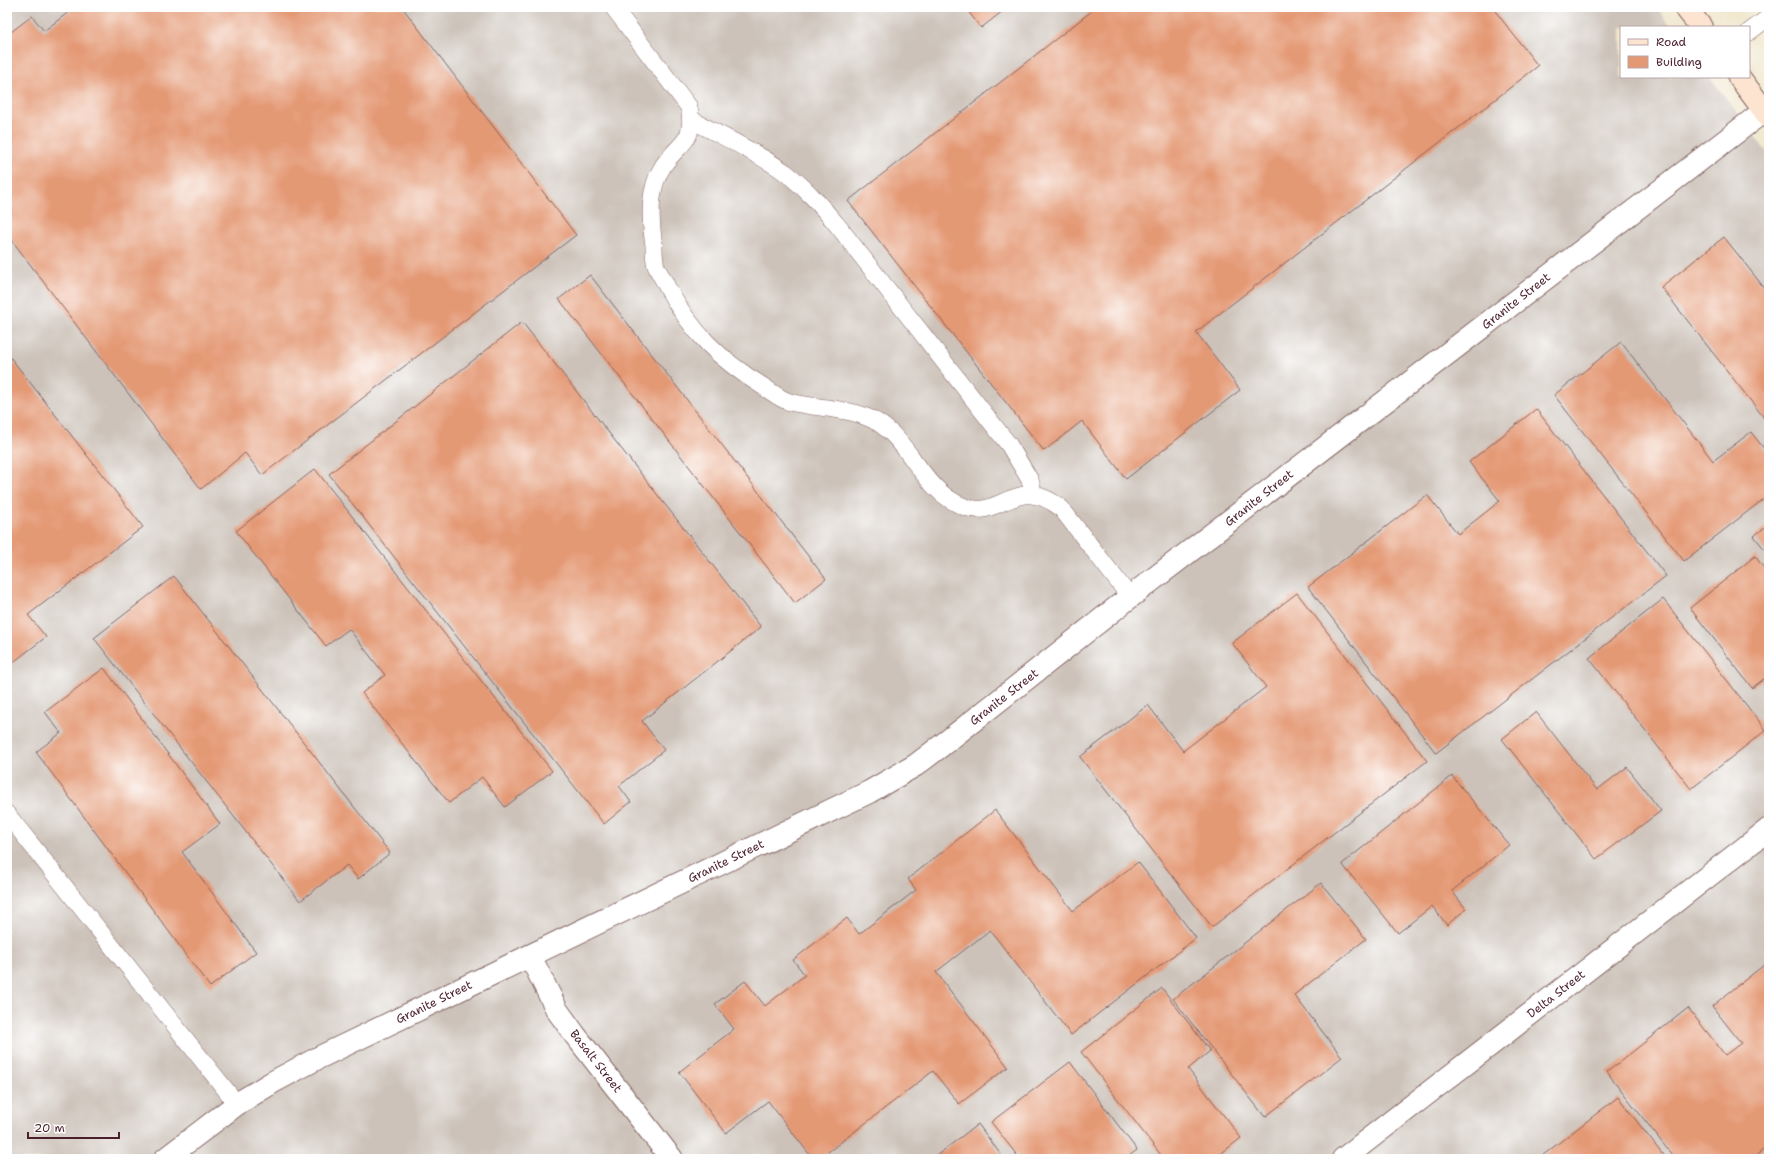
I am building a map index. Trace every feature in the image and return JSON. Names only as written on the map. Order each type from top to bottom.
[{"type":"street","points":[[1686,7],[1700,26]]},
{"type":"street","points":[[1740,78],[1767,114]]},
{"type":"street","name":"Granite Street","points":[[165,1159],[237,1104],[273,1082],[318,1058],[869,792],[916,765],[1130,598],[1767,114]]},
{"type":"street","name":"Delta Street","points":[[1343,1159],[1769,829]]},
{"type":"street","name":"Basalt Street","points":[[530,956],[557,1010],[672,1159]]},
{"type":"lane","points":[[613,7],[689,107],[692,120],[690,131],[682,146],[664,165],[656,180],[650,220],[656,266],[679,308],[709,346],[745,375],[788,402],[856,413],[878,423],[892,436],[935,488],[949,499],[966,508],[984,508],[1017,495],[1034,494],[1049,499],[1061,508],[1130,598]]},
{"type":"lane","points":[[1750,31],[1769,17]]},
{"type":"lane","points":[[692,120],[757,155],[786,173],[812,196],[838,226],[1009,445],[1023,467],[1034,494]]},
{"type":"lane","points":[[7,814],[237,1104]]},
{"type":"shaded area","points":[[7,7],[1656,7],[1671,26],[1620,26],[1620,78],[1711,78],[1769,155],[1769,1159],[7,1159]]},
{"type":"building","points":[[75,7],[402,7],[576,235],[262,475],[245,453],[201,489],[7,234],[7,35],[32,16],[44,31]]},
{"type":"building","points":[[965,7],[1008,7],[981,28]]},
{"type":"building","points":[[1097,7],[1492,7],[1538,66],[1196,332],[1240,390],[1126,479],[1082,421],[1044,451],[848,201]]},
{"type":"building","points":[[1724,237],[1769,294],[1769,424],[1661,287]]},
{"type":"building","points":[[590,275],[826,579],[795,603],[559,299]]},
{"type":"building","points":[[522,322],[761,627],[642,721],[664,750],[619,786],[631,802],[604,824],[329,474]]},
{"type":"building","points":[[1621,342],[1713,461],[1751,432],[1769,455],[1769,495],[1684,561],[1554,395]]},
{"type":"building","points":[[7,353],[143,527],[28,615],[46,637],[7,667]]},
{"type":"building","points":[[1536,409],[1666,576],[1436,753],[1308,587],[1427,495],[1458,534],[1500,501],[1469,462]]},
{"type":"building","points":[[315,469],[552,771],[505,807],[482,777],[449,803],[362,693],[385,675],[349,629],[326,646],[236,531]]},
{"type":"building","points":[[1769,524],[1769,555],[1754,536]]},
{"type":"building","points":[[1755,556],[1769,575],[1769,675],[1752,688],[1690,608]]},
{"type":"building","points":[[174,576],[390,853],[358,879],[347,865],[300,901],[94,638]]},
{"type":"building","points":[[1297,593],[1427,761],[1212,927],[1080,757],[1148,705],[1183,751],[1266,687],[1232,643]]},
{"type":"building","points":[[1663,599],[1766,730],[1691,789],[1589,658]]},
{"type":"building","points":[[104,668],[220,824],[182,852],[256,952],[210,987],[36,752],[61,733],[45,712]]},
{"type":"building","points":[[1536,712],[1597,790],[1627,767],[1661,811],[1596,859],[1502,739]]},
{"type":"building","points":[[1452,776],[1509,845],[1452,891],[1466,909],[1447,925],[1432,906],[1398,933],[1342,864]]},
{"type":"building","points":[[995,810],[1073,911],[1138,862],[1196,938],[1071,1035],[990,930],[936,972],[1008,1067],[959,1104],[933,1071],[819,1159],[813,1159],[768,1101],[726,1133],[679,1072],[734,1029],[715,1004],[745,981],[765,1006],[805,975],[793,960],[847,918],[859,934],[916,890],[908,879]]},
{"type":"building","points":[[1321,883],[1366,939],[1294,995],[1342,1057],[1265,1117],[1173,999]]},
{"type":"building","points":[[1769,961],[1769,1145],[1752,1159],[1675,1159],[1607,1072],[1688,1008],[1725,1055],[1741,1043],[1712,1006]]},
{"type":"building","points":[[1162,988],[1210,1051],[1188,1069],[1241,1138],[1214,1159],[1164,1159],[1081,1052]]},
{"type":"building","points":[[1070,1062],[1137,1150],[1125,1159],[1020,1159],[991,1122]]},
{"type":"building","points":[[1618,1097],[1666,1159],[1538,1159]]},
{"type":"building","points":[[978,1124],[1004,1159],[932,1159]]}]
